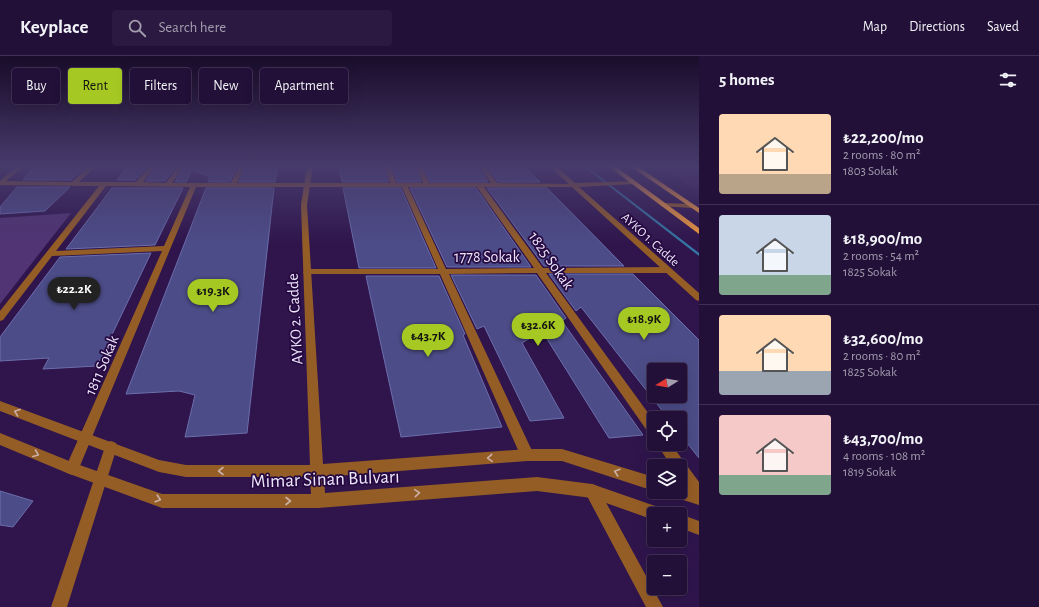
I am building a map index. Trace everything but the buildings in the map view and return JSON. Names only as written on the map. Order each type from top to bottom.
[{"type":"main road","points":[[646,192],[699,232]]},
{"type":"main road","points":[[671,192],[699,211]]},
{"type":"street","points":[[0,318],[98,192]]},
{"type":"street","name":"1811 Sokak","points":[[72,469],[191,192]]},
{"type":"street","name":"AYKO 2. Cadde","points":[[307,192],[304,205],[318,501]]},
{"type":"street","points":[[402,192],[442,271],[527,455]]},
{"type":"street","name":"1825 Sokak","points":[[483,192],[647,422]]},
{"type":"street","name":"AYKO 1. Cadde","points":[[580,192],[699,298]]},
{"type":"street","points":[[663,205],[692,206]]},
{"type":"street","points":[[49,254],[168,248]]},
{"type":"street","name":"1778 Sokak","points":[[307,272],[668,270]]},
{"type":"street","name":"Mimar Sinan Bulvarı","points":[[0,406],[158,466],[186,471],[316,471],[527,455],[562,455],[647,482]]},
{"type":"street","name":"Mimar Sinan Bulvarı","points":[[0,439],[72,469],[102,478],[162,501],[318,501],[537,484],[592,491],[647,510]]},
{"type":"street","points":[[59,607],[111,447]]},
{"type":"street","points":[[687,478],[699,494]]},
{"type":"street","points":[[592,491],[655,607]]},
{"type":"street","points":[[687,494],[699,498]]},
{"type":"street","points":[[687,524],[699,528]]},
{"type":"shaded area","points":[[71,213],[0,304],[0,218]]},
{"type":"waterway","points":[[617,192],[699,255]]}]
